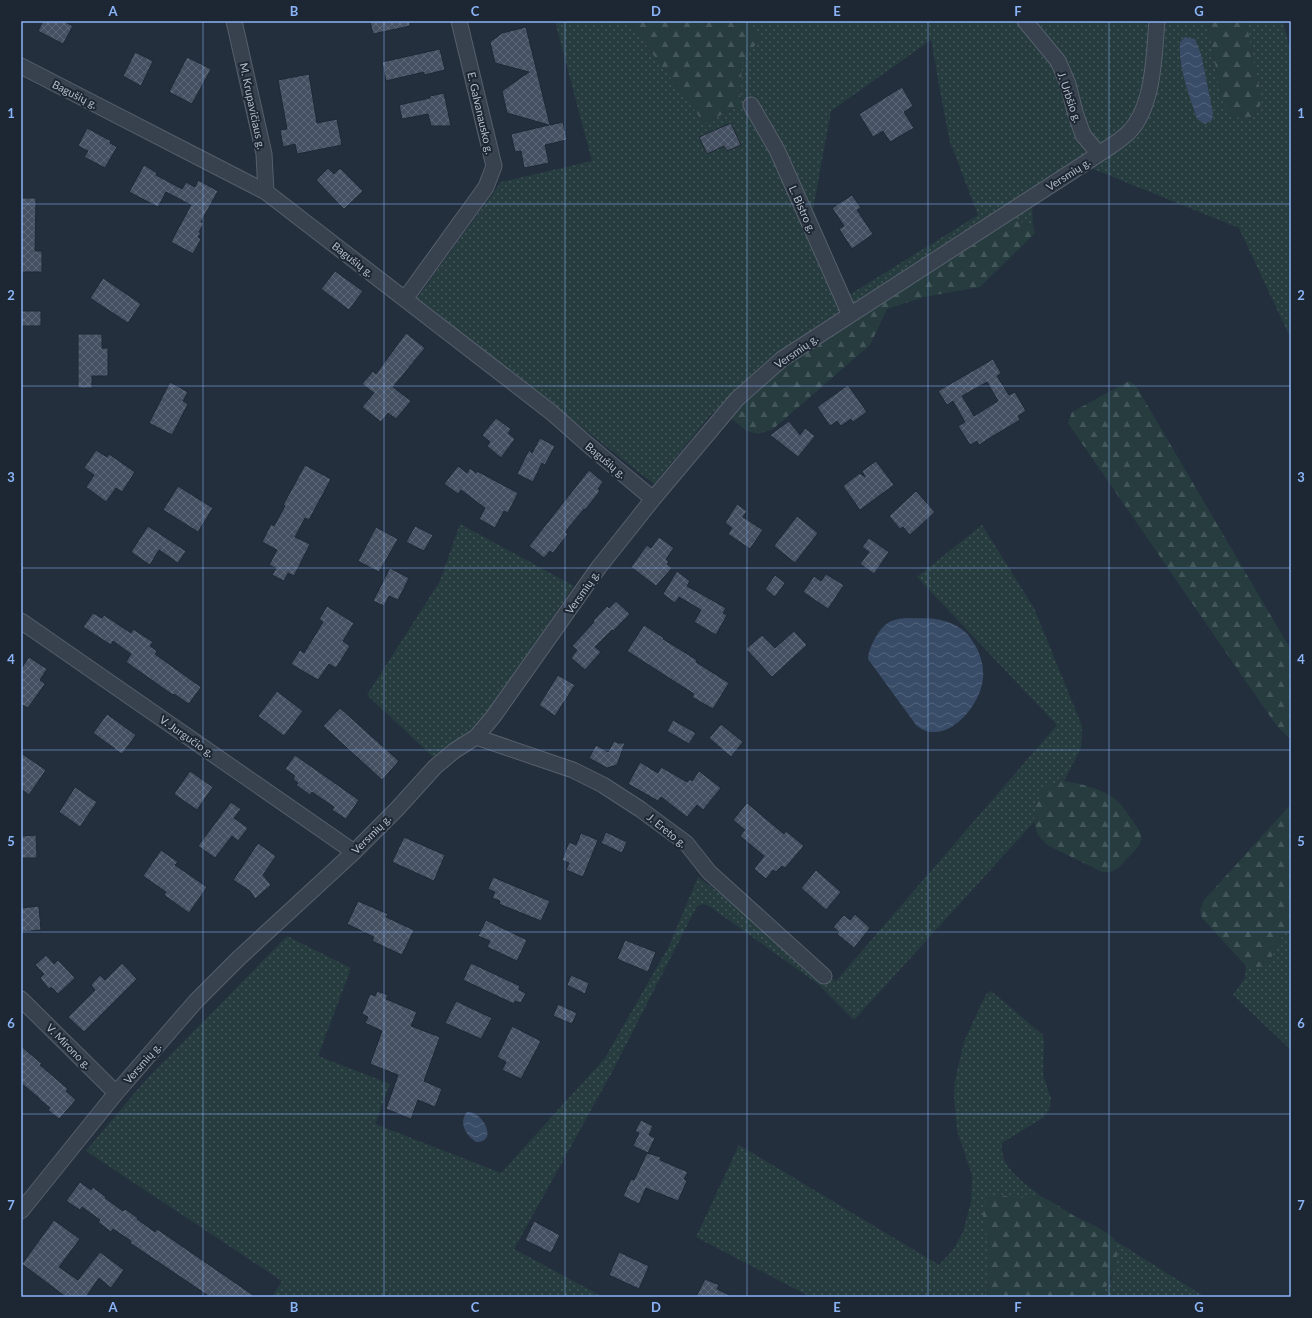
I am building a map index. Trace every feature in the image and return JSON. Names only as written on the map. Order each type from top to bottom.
[{"type":"street","name":"M. Krupavičiaus g.","points":[[234,21],[264,154],[266,192]]},
{"type":"street","name":"E. Galvanausko g.","points":[[405,299],[486,187],[494,166],[459,21]]},
{"type":"street","name":"J. Urbšio g.","points":[[1025,21],[1058,61],[1068,84],[1083,135],[1099,154]]},
{"type":"street","name":"Versmių g.","points":[[21,1211],[116,1093],[196,1001],[354,852],[397,809],[435,767],[454,751],[476,737],[493,718],[599,568],[653,499],[737,399],[782,359],[1099,154],[1128,132],[1138,120],[1147,98],[1153,62],[1157,21]]},
{"type":"street","name":"Bagušių g.","points":[[21,66],[266,192],[550,412],[653,499]]},
{"type":"street","name":"L. Bistro g.","points":[[752,105],[777,150],[850,315]]},
{"type":"street","name":"V. Jurgučio g.","points":[[21,621],[354,852]]},
{"type":"street","name":"J. Ereto g.","points":[[476,737],[573,770],[603,785],[640,809],[686,843],[709,872],[824,976]]},
{"type":"street","name":"V. Mirono g.","points":[[21,999],[116,1093]]},
{"type":"green space","points":[[555,21],[625,21],[646,45],[704,123],[740,106],[742,62],[760,39],[746,21],[1207,21],[1222,101],[1249,39],[1246,21],[1283,21],[1291,53],[1291,339],[1239,228],[1091,168],[1032,207],[1033,226],[1016,220],[729,417],[713,412],[654,484],[417,298],[501,182],[592,161]],"holes":[[[931,40],[949,139],[978,215],[849,295],[813,209],[831,111]]]},
{"type":"green space","points":[[625,21],[746,21],[760,39],[742,62],[740,106],[704,123],[646,45]]},
{"type":"green space","points":[[1207,21],[1246,21],[1262,101],[1258,109],[1248,118],[1238,118],[1232,114],[1222,101]]},
{"type":"green space","points":[[1016,220],[1033,226],[1035,233],[980,287],[924,297],[887,309],[870,345],[773,429],[758,434],[747,431],[729,417],[744,399],[828,333],[1005,222]]},
{"type":"green space","points":[[1129,381],[1136,386],[1291,650],[1291,738],[1276,725],[1068,423],[1072,412]]},
{"type":"green space","points":[[460,524],[574,586],[489,710],[473,729],[433,757],[367,695],[440,581]]},
{"type":"green space","points":[[982,525],[1034,608],[1082,726],[1081,748],[1064,781],[1051,784],[1036,805],[1034,822],[854,1020],[818,984],[709,906],[703,904],[697,906],[613,1070],[514,1249],[603,1297],[272,1297],[282,1281],[86,1151],[143,1083],[287,936],[351,968],[318,1056],[390,1084],[375,1124],[501,1173],[605,1058],[669,946],[698,877],[836,981],[1057,725],[917,577]]},
{"type":"green space","points":[[1064,781],[1091,787],[1110,795],[1122,806],[1141,834],[1139,845],[1114,871],[1102,872],[1047,845],[1038,835],[1034,822],[1036,805],[1041,793],[1051,784]]},
{"type":"green space","points":[[1291,804],[1291,925],[1282,937],[1268,964],[1256,968],[1246,966],[1202,918],[1200,910],[1204,900]]},
{"type":"green space","points":[[1291,925],[1291,1050],[1233,995],[1245,978],[1246,966],[1256,968],[1268,964],[1282,937]]},
{"type":"green space","points":[[991,991],[1043,1035],[1043,1075],[1051,1099],[1049,1110],[1044,1117],[1002,1143],[1002,1152],[1005,1160],[1014,1174],[1042,1197],[1019,1198],[999,1194],[986,1231],[989,1247],[989,1267],[985,1297],[811,1297],[696,1237],[739,1145],[939,1265],[953,1250],[963,1232],[971,1202],[972,1175],[957,1130],[954,1097],[955,1080],[964,1042],[986,994]]},
{"type":"green space","points":[[999,1194],[1020,1198],[1042,1197],[1076,1217],[1101,1229],[1114,1239],[1118,1252],[1117,1260],[1101,1297],[985,1297],[989,1267],[989,1247],[982,1211],[987,1198]]},
{"type":"green space","points":[[1114,1240],[1205,1297],[1101,1297],[1112,1277],[1118,1253]]},
{"type":"water","points":[[1185,37],[1195,39],[1201,54],[1213,113],[1212,120],[1205,124],[1197,119],[1182,71],[1180,42]]},
{"type":"water","points":[[905,618],[935,619],[961,628],[968,634],[981,658],[983,676],[981,688],[977,698],[972,707],[964,716],[956,724],[946,730],[936,732],[926,731],[916,725],[868,659],[873,641],[884,626],[891,621]]},
{"type":"water","points":[[467,1112],[473,1113],[483,1121],[486,1127],[487,1137],[483,1141],[476,1142],[466,1132],[463,1120]]},
{"type":"building","points":[[43,21],[63,21],[73,26],[63,44],[38,31]]},
{"type":"building","points":[[370,21],[410,21],[410,26],[373,34]]},
{"type":"building","points":[[526,27],[550,125],[563,122],[567,140],[545,145],[549,163],[524,168],[521,151],[515,152],[511,134],[549,125],[507,113],[502,91],[529,72],[495,63],[490,42],[502,33]]},
{"type":"building","points":[[440,49],[445,70],[424,75],[424,72],[386,81],[382,62]]},
{"type":"building","points":[[135,52],[153,61],[141,86],[123,76]]},
{"type":"building","points":[[187,57],[211,69],[192,104],[169,92]]},
{"type":"building","points":[[309,74],[317,123],[337,119],[342,145],[297,154],[295,144],[283,147],[280,130],[287,129],[278,80]]},
{"type":"building","points":[[902,87],[913,106],[904,112],[914,128],[890,142],[883,131],[873,137],[859,114]]},
{"type":"building","points":[[444,93],[451,126],[431,126],[428,114],[402,119],[399,105],[430,98],[430,96]]},
{"type":"building","points":[[731,123],[741,145],[727,151],[724,146],[707,154],[699,137]]},
{"type":"building","points":[[87,128],[111,141],[110,143],[117,147],[105,168],[84,157],[88,151],[78,146]]},
{"type":"building","points":[[144,165],[157,173],[156,175],[182,189],[186,182],[195,187],[198,180],[218,191],[201,222],[204,223],[198,237],[201,239],[193,254],[171,242],[191,205],[166,192],[158,207],[129,192]]},
{"type":"building","points":[[328,168],[334,174],[340,168],[363,191],[344,209],[316,180]]},
{"type":"building","points":[[852,195],[861,208],[857,210],[873,234],[852,249],[839,229],[844,226],[832,208]]},
{"type":"building","points":[[21,198],[36,198],[35,251],[42,251],[42,272],[21,272]]},
{"type":"building","points":[[335,271],[363,291],[349,310],[321,289]]},
{"type":"building","points":[[103,278],[141,304],[128,323],[90,298]]},
{"type":"building","points":[[21,311],[41,311],[41,326],[21,326]]},
{"type":"building","points":[[406,333],[425,348],[393,387],[411,401],[396,419],[388,413],[381,422],[362,407],[374,393],[362,384],[373,371],[376,374]]},
{"type":"building","points":[[78,334],[102,334],[102,348],[108,348],[108,376],[92,376],[92,388],[78,388]]},
{"type":"building","points":[[993,359],[1001,373],[997,376],[1009,395],[1015,392],[1026,411],[1018,416],[1020,420],[979,445],[977,441],[970,445],[958,426],[965,422],[953,401],[947,405],[938,391]],"holes":[[[987,382],[998,401],[974,416],[962,396]]]},
{"type":"building","points":[[170,382],[188,392],[183,401],[188,404],[172,435],[149,423]]},
{"type":"building","points":[[848,385],[867,412],[853,422],[851,419],[841,426],[837,421],[830,426],[817,407]]},
{"type":"building","points":[[496,418],[511,429],[508,433],[515,439],[501,458],[487,446],[490,442],[482,435]]},
{"type":"building","points":[[789,421],[800,435],[805,428],[815,436],[798,457],[770,435]]},
{"type":"building","points":[[540,438],[555,446],[545,465],[542,463],[533,482],[517,474],[529,450],[532,453]]},
{"type":"building","points":[[96,450],[107,457],[109,454],[135,472],[122,492],[116,488],[106,502],[86,487],[94,475],[84,468]]},
{"type":"building","points":[[876,461],[894,485],[860,510],[843,486],[860,473],[865,477],[862,471]]},
{"type":"building","points":[[305,465],[331,479],[309,520],[305,518],[295,537],[310,544],[294,576],[288,573],[284,581],[272,575],[276,568],[269,565],[277,550],[262,542],[271,524],[274,526],[285,506],[283,505]]},
{"type":"building","points":[[458,466],[467,473],[470,468],[476,473],[477,471],[518,493],[508,513],[504,511],[495,528],[479,519],[485,508],[461,490],[458,494],[444,484]]},
{"type":"building","points":[[589,470],[603,482],[598,489],[600,491],[565,532],[568,534],[553,553],[550,551],[544,558],[529,546]]},
{"type":"building","points":[[178,486],[213,508],[198,532],[163,510]]},
{"type":"building","points":[[916,491],[935,512],[910,535],[903,527],[900,529],[889,516]]},
{"type":"building","points":[[737,504],[747,511],[743,517],[763,530],[750,549],[728,534],[732,528],[725,523]]},
{"type":"building","points":[[797,516],[818,533],[795,563],[774,546]]},
{"type":"building","points":[[148,526],[186,551],[178,563],[159,550],[150,565],[131,552]]},
{"type":"building","points":[[415,526],[433,535],[424,551],[406,542]]},
{"type":"building","points":[[376,527],[398,539],[379,572],[358,561]]},
{"type":"building","points":[[659,537],[674,548],[666,559],[669,562],[667,564],[672,568],[656,586],[631,567],[647,545],[651,548]]},
{"type":"building","points":[[869,538],[889,552],[874,574],[860,564],[869,552],[862,547]]},
{"type":"building","points":[[390,568],[409,578],[398,600],[389,596],[384,606],[373,601]]},
{"type":"building","points":[[677,571],[690,581],[687,586],[726,608],[723,613],[727,615],[716,635],[694,622],[701,610],[679,597],[675,603],[663,594]]},
{"type":"building","points":[[826,574],[844,585],[828,609],[803,592],[814,576],[821,581]]},
{"type":"building","points":[[775,575],[785,583],[775,597],[765,589]]},
{"type":"building","points":[[616,601],[630,614],[595,647],[601,652],[585,670],[571,658],[577,650],[572,646],[607,606],[609,608]]},
{"type":"building","points":[[327,606],[354,623],[343,641],[350,646],[336,668],[329,664],[318,680],[291,664],[300,650],[304,653],[323,622],[319,619]]},
{"type":"building","points":[[93,613],[102,618],[104,615],[131,633],[133,629],[153,642],[150,646],[157,651],[155,654],[201,687],[189,704],[174,694],[173,695],[126,662],[131,654],[113,641],[111,645],[83,627]]},
{"type":"building","points":[[644,625],[664,638],[663,639],[697,660],[696,662],[729,683],[713,709],[692,697],[694,694],[627,651]]},
{"type":"building","points":[[794,631],[807,645],[772,677],[746,649],[762,635],[775,648]]},
{"type":"building","points":[[29,657],[47,669],[40,680],[45,684],[28,708],[21,704],[21,669]]},
{"type":"building","points":[[558,675],[575,685],[555,716],[539,705]]},
{"type":"building","points":[[277,691],[303,711],[284,736],[258,716]]},
{"type":"building","points":[[340,708],[399,761],[382,780],[323,726]]},
{"type":"building","points":[[107,714],[136,735],[122,754],[93,733]]},
{"type":"building","points":[[673,720],[696,733],[689,744],[667,731]]},
{"type":"building","points":[[721,724],[743,742],[731,757],[709,738]]},
{"type":"building","points":[[614,741],[618,743],[625,743],[617,765],[607,768],[589,758],[596,745],[608,752]]},
{"type":"building","points":[[21,753],[46,770],[29,795],[21,789]]},
{"type":"building","points":[[295,755],[359,800],[346,819],[332,810],[334,807],[312,792],[310,795],[296,785],[298,783],[293,779],[295,776],[285,769]]},
{"type":"building","points":[[640,762],[658,773],[661,767],[687,782],[690,779],[692,781],[699,771],[721,788],[703,810],[697,805],[687,817],[661,797],[658,801],[628,784]]},
{"type":"building","points":[[190,771],[213,787],[197,810],[174,794]]},
{"type":"building","points":[[75,787],[97,802],[80,827],[59,812]]},
{"type":"building","points":[[231,802],[241,809],[234,818],[248,828],[238,841],[232,836],[215,858],[198,846]]},
{"type":"building","points":[[747,803],[784,834],[786,831],[804,846],[785,868],[782,866],[776,872],[773,870],[766,879],[754,869],[764,856],[740,836],[745,830],[733,820]]},
{"type":"building","points":[[606,832],[627,842],[622,853],[601,843]]},
{"type":"building","points":[[581,833],[598,840],[583,877],[566,870],[569,863],[562,860],[569,842],[576,845]]},
{"type":"building","points":[[36,835],[37,858],[21,858],[21,836]]},
{"type":"building","points":[[404,837],[445,855],[434,881],[392,862]]},
{"type":"building","points":[[258,843],[276,856],[263,875],[271,885],[255,899],[250,891],[233,880]]},
{"type":"building","points":[[161,850],[178,862],[175,865],[207,887],[189,913],[164,895],[166,892],[143,876]]},
{"type":"building","points":[[816,870],[841,892],[826,910],[801,888]]},
{"type":"building","points":[[493,877],[550,901],[541,921],[499,904],[500,901],[492,898],[495,892],[488,889]]},
{"type":"building","points":[[358,901],[388,914],[386,917],[414,930],[402,955],[372,941],[374,937],[347,924]]},
{"type":"building","points":[[39,906],[41,930],[21,932],[21,908]]},
{"type":"building","points":[[855,914],[870,928],[854,948],[837,934],[839,932],[833,927],[844,915],[850,920]]},
{"type":"building","points":[[486,920],[527,940],[517,961],[487,947],[490,941],[478,936]]},
{"type":"building","points":[[625,940],[656,952],[648,972],[617,959]]},
{"type":"building","points":[[46,955],[54,964],[58,960],[75,978],[58,994],[51,987],[49,989],[40,978],[44,974],[35,965]]},
{"type":"building","points":[[122,963],[137,979],[84,1032],[68,1017],[95,990],[91,985],[100,975],[105,980]]},
{"type":"building","points":[[471,963],[520,986],[519,990],[526,993],[521,1003],[515,1001],[514,1004],[463,980]]},
{"type":"building","points":[[571,975],[589,983],[585,994],[567,985]]},
{"type":"building","points":[[377,991],[388,995],[386,999],[417,1012],[411,1026],[440,1037],[424,1081],[442,1089],[435,1107],[418,1100],[411,1119],[386,1109],[398,1075],[370,1064],[382,1031],[365,1023],[368,1017],[362,1014],[370,994],[375,996]]},
{"type":"building","points":[[456,1001],[492,1018],[481,1039],[445,1023]]},
{"type":"building","points":[[558,1004],[577,1013],[572,1024],[553,1016]]},
{"type":"building","points":[[512,1026],[541,1041],[521,1079],[502,1070],[506,1062],[497,1057]]},
{"type":"building","points":[[21,1046],[68,1089],[66,1091],[76,1100],[59,1119],[48,1110],[50,1108],[21,1083]]},
{"type":"building","points":[[641,1120],[653,1126],[649,1135],[655,1138],[648,1153],[633,1146],[639,1133],[635,1131]]},
{"type":"building","points":[[647,1153],[661,1157],[660,1160],[688,1172],[684,1179],[687,1181],[678,1201],[646,1188],[639,1204],[623,1196],[631,1179],[634,1180]]},
{"type":"building","points":[[80,1182],[91,1190],[93,1187],[123,1211],[125,1209],[155,1232],[157,1229],[256,1297],[210,1297],[130,1243],[131,1241],[113,1229],[111,1232],[98,1222],[100,1220],[82,1207],[80,1210],[66,1201]]},
{"type":"building","points":[[54,1220],[80,1239],[59,1267],[78,1280],[100,1252],[124,1270],[111,1288],[99,1278],[86,1297],[66,1297],[22,1264]]},
{"type":"building","points":[[534,1221],[560,1235],[551,1253],[525,1240]]},
{"type":"building","points":[[619,1252],[649,1266],[639,1289],[609,1275]]},
{"type":"building","points":[[705,1279],[719,1285],[717,1289],[733,1297],[696,1297]]}]
